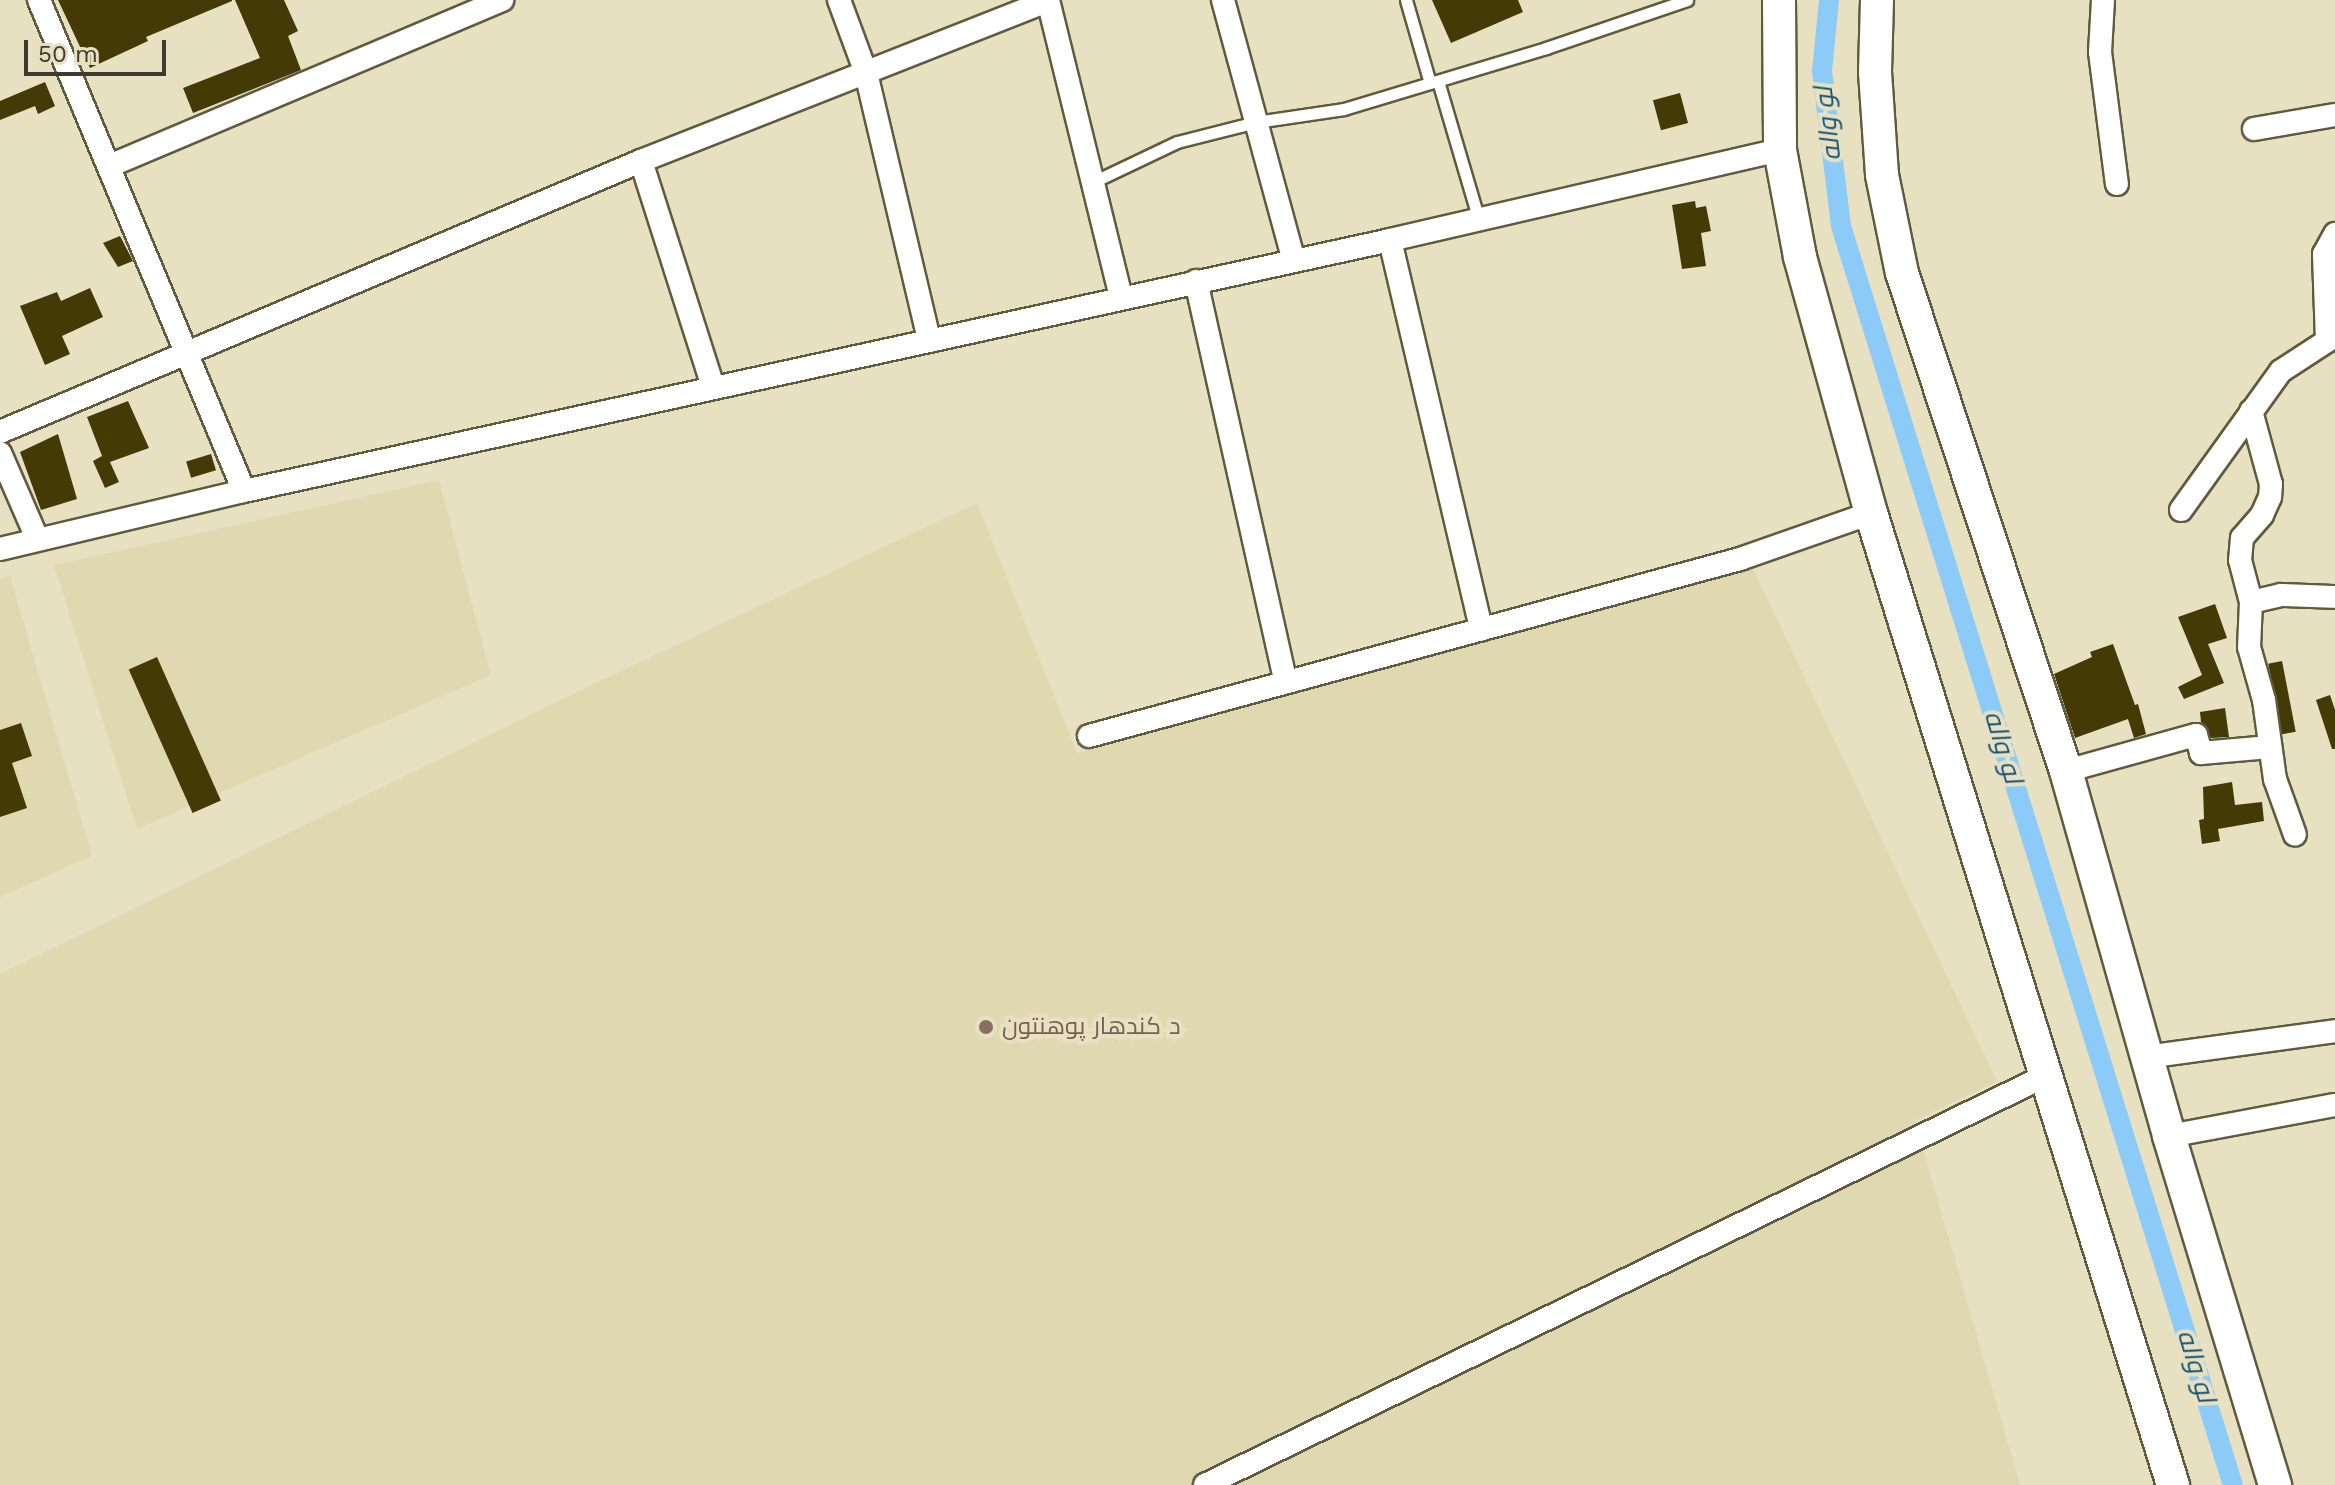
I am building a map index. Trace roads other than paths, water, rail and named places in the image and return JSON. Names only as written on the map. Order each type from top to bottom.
[{"type":"street","points":[[39,0],[244,491]]},
{"type":"street","points":[[109,166],[502,0]]},
{"type":"street","points":[[839,0],[866,73],[929,339]]},
{"type":"street","points":[[1223,0],[1294,261]]},
{"type":"street","points":[[1779,0],[1780,150],[1800,257],[1871,513],[2173,1485]]},
{"type":"street","points":[[1877,0],[1875,72],[1882,175],[1902,273],[2066,771],[2169,1136],[2275,1485]]},
{"type":"street","points":[[2103,0],[2100,52],[2117,184]]},
{"type":"street","points":[[0,432],[641,161],[1048,1],[1121,297]]},
{"type":"street","points":[[2254,129],[2335,115]]},
{"type":"street","points":[[0,549],[244,491],[1390,240],[1780,150]]},
{"type":"street","points":[[641,161],[713,386]]},
{"type":"street","points":[[2181,510],[2281,371],[2327,341],[2324,254],[2335,234]]},
{"type":"street","points":[[1390,240],[1481,629]]},
{"type":"street","points":[[1196,281],[1286,682]]},
{"type":"street","points":[[2251,411],[2271,484],[2270,497],[2262,515],[2242,538],[2240,560],[2251,602],[2249,647],[2264,700],[2275,779],[2295,835]]},
{"type":"street","points":[[0,453],[37,538]]},
{"type":"street","points":[[1089,736],[1740,559],[1871,513]]},
{"type":"street","points":[[2251,602],[2281,595],[2335,597]]},
{"type":"street","points":[[2066,771],[2196,735],[2201,753],[2270,747]]},
{"type":"street","points":[[2146,1057],[2335,1031]]},
{"type":"street","points":[[1205,1485],[2047,1075]]},
{"type":"street","points":[[2169,1136],[2333,1113]]},
{"type":"lane","points":[[1406,0],[1479,220]]},
{"type":"lane","points":[[1093,182],[1177,142],[1256,122],[1344,109],[1687,0]]},
{"type":"waterway","name":"لو واله","points":[[1829,0],[1822,71],[1841,226],[2233,1485]]},
{"type":"place","name":"د کندهار پوهنتون","points":[[986,1027]]}]
